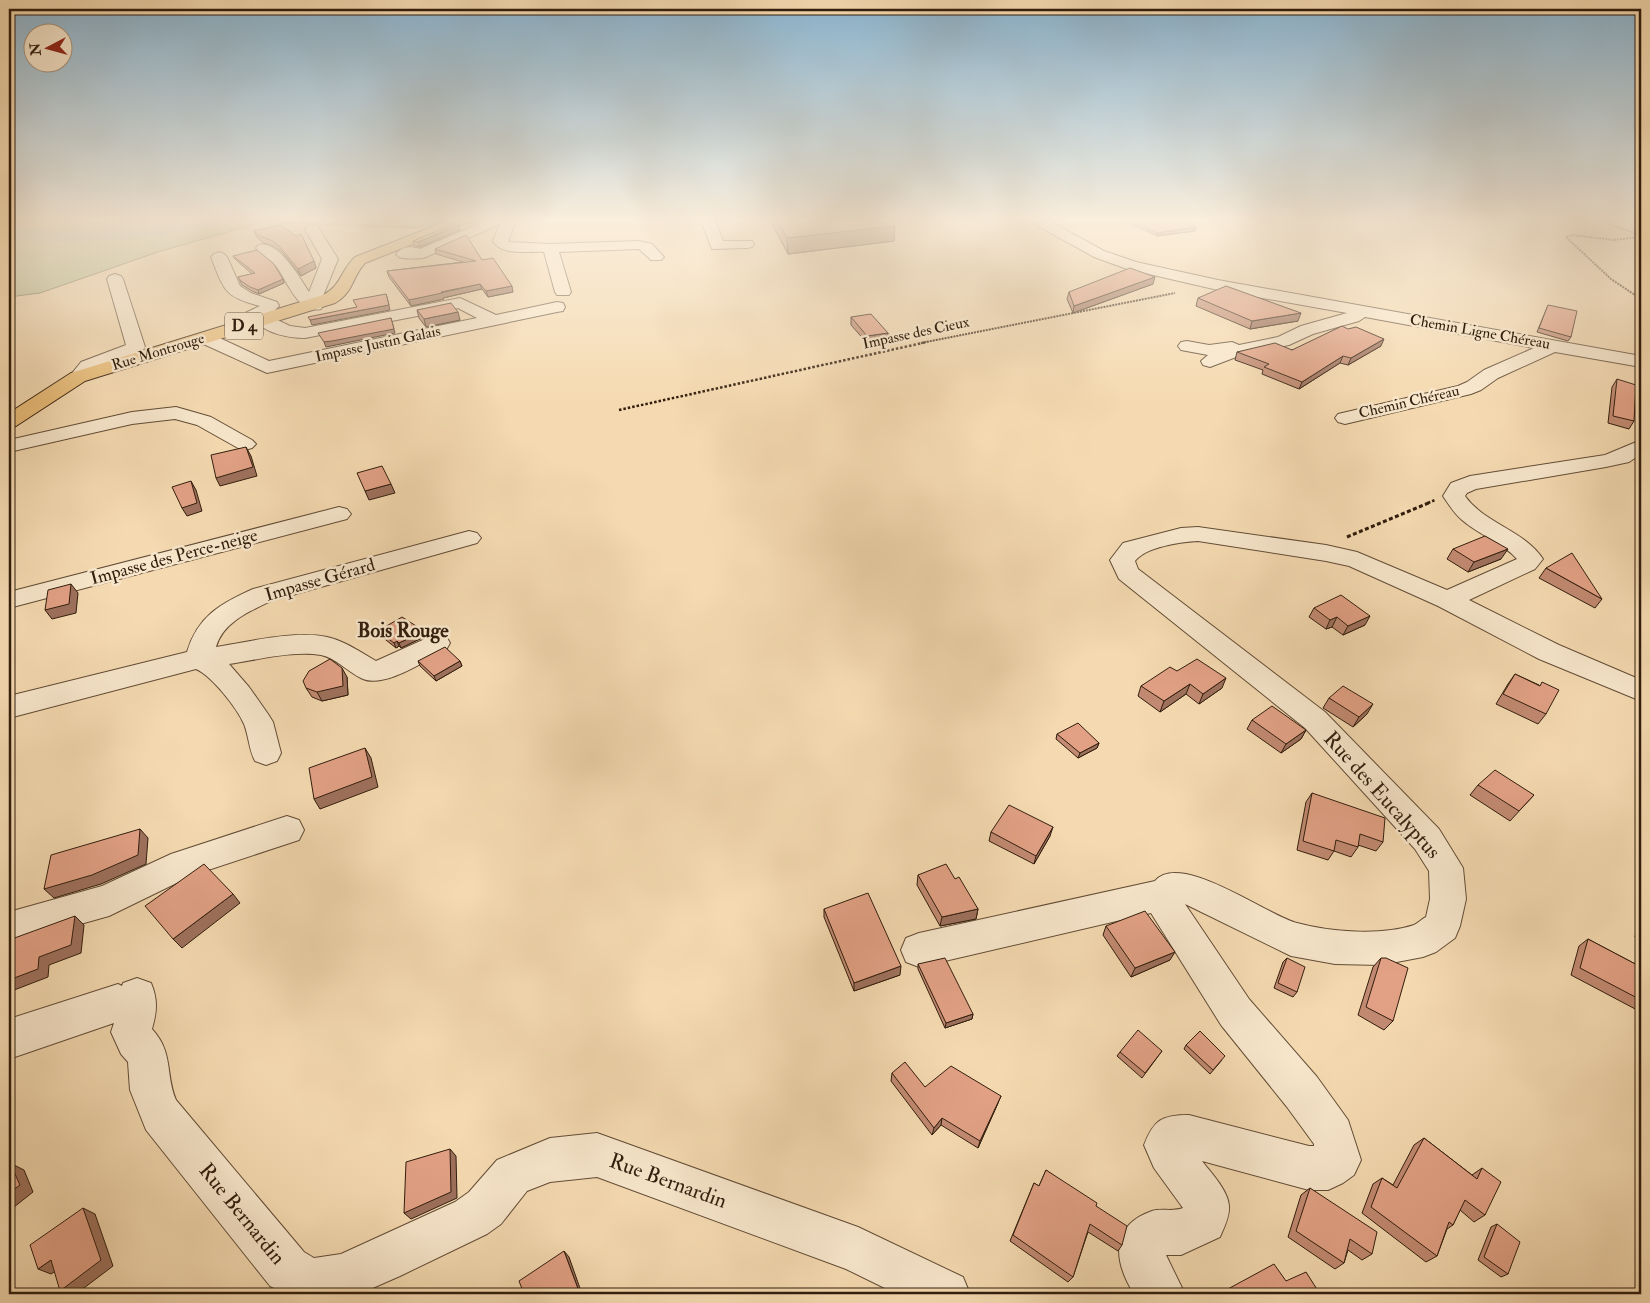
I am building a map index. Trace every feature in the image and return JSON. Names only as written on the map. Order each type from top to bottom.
[{"type":"main road","name":"Rue Montrouge","points":[[9,422],[78,377],[264,320],[338,295],[344,290],[348,279]]},
{"type":"street","points":[[78,377],[80,372],[92,363],[126,353],[136,347],[115,279]]},
{"type":"street","points":[[227,279],[231,290],[271,306],[264,312],[240,322],[237,328]]},
{"type":"street","points":[[292,279],[304,297],[312,303],[322,279]]},
{"type":"street","name":"Impasse Justin Galais","points":[[205,338],[267,367],[493,320],[560,300],[556,279]]},
{"type":"street","name":"Chemin Ligne Chéreau","points":[[1187,279],[1641,362]]},
{"type":"street","points":[[264,320],[275,327],[305,333],[458,297],[493,320]]},
{"type":"street","points":[[1187,346],[1216,350],[1307,330],[1353,317],[1362,311]]},
{"type":"street","points":[[1210,361],[1239,350],[1283,341],[1307,330]]},
{"type":"street","name":"Chemin Chéreau","points":[[1345,418],[1464,390],[1474,386],[1491,374],[1553,346]]},
{"type":"street","points":[[9,446],[132,418],[176,413],[204,421],[245,444]]},
{"type":"street","points":[[1447,600],[1526,564],[1531,559],[1475,518],[1458,503],[1454,496],[1459,488],[1470,483],[1606,461],[1621,457],[1641,446]]},
{"type":"street","name":"Impasse des Perce-neige","points":[[9,600],[339,514]]},
{"type":"street","name":"Rue des Eucalyptus","points":[[1166,894],[1171,887],[1185,889],[1208,897],[1291,939],[1335,947],[1381,948],[1422,940],[1442,926],[1448,899],[1446,868],[1427,839],[1315,720],[1128,573],[1122,560],[1132,548],[1181,535],[1198,534],[1326,552],[1357,560],[1447,600],[1549,652],[1641,691]]},
{"type":"street","name":"Impasse Gérard","points":[[198,659],[207,634],[219,621],[240,606],[262,595],[469,538]]},
{"type":"street","points":[[9,707],[198,659],[271,648],[325,646],[340,652],[372,672],[391,668],[436,642]]},
{"type":"street","points":[[198,659],[215,666],[239,694],[258,722],[266,753]]},
{"type":"street","points":[[9,928],[109,900],[183,864],[287,830]]},
{"type":"street","points":[[919,950],[1166,894],[1168,911],[1235,1012],[1302,1092],[1333,1134],[1338,1160],[1328,1168],[1309,1168],[1189,1136],[1172,1136],[1165,1145],[1173,1159],[1193,1182],[1207,1206],[1204,1221],[1181,1232],[1154,1233],[1142,1246],[1145,1269],[1161,1294]]},
{"type":"street","name":"Rue Bernardin","points":[[9,1039],[127,999],[138,1010],[131,1032],[145,1052],[150,1067],[150,1090],[161,1115],[287,1269],[311,1282],[341,1278],[384,1260],[471,1218],[485,1208],[512,1175],[550,1160],[597,1156],[647,1172],[858,1250],[946,1294]]},
{"type":"path","points":[[1609,279],[1630,294],[1641,299]]},
{"type":"path","name":"Impasse des Cieux","points":[[620,410],[954,336],[1097,307],[1218,286]]},
{"type":"path","points":[[1326,552],[1352,534],[1440,499],[1454,496]]},
{"type":"green space","points":[[9,279],[81,279],[40,293],[9,297]]},
{"type":"building","points":[[239,279],[283,279],[258,290]]},
{"type":"building","points":[[393,279],[507,279],[512,286],[486,291],[480,284],[409,300]]},
{"type":"building","points":[[1103,279],[1150,279],[1074,306],[1069,292]]},
{"type":"building","points":[[1226,286],[1301,313],[1252,321],[1198,298]]},
{"type":"building","points":[[386,294],[389,305],[310,320],[308,317],[357,307],[353,300]]},
{"type":"building","points":[[451,303],[458,312],[424,319],[417,310]]},
{"type":"building","points":[[1548,305],[1577,311],[1571,337],[1539,328]]},
{"type":"building","points":[[871,314],[888,333],[867,336],[851,317]]},
{"type":"building","points":[[391,318],[394,329],[324,342],[318,333]]},
{"type":"building","points":[[1342,326],[1348,329],[1356,327],[1384,339],[1351,358],[1343,356],[1302,382],[1264,367],[1269,364],[1237,352],[1275,343],[1292,350]]},
{"type":"building","points":[[1617,379],[1636,385],[1634,421],[1613,416]]},
{"type":"building","points":[[246,447],[253,467],[216,478],[211,455]]},
{"type":"building","points":[[382,466],[391,484],[365,491],[357,473]]},
{"type":"building","points":[[191,481],[197,503],[182,508],[172,487]]},
{"type":"building","points":[[1485,536],[1508,549],[1474,562],[1453,549]]},
{"type":"building","points":[[1572,553],[1602,599],[1546,568]]},
{"type":"building","points":[[71,584],[69,604],[45,610],[48,590]]},
{"type":"building","points":[[1341,595],[1370,616],[1348,626],[1337,617],[1330,620],[1314,608]]},
{"type":"building","points":[[402,617],[424,631],[399,643],[397,641],[394,643],[378,631]]},
{"type":"building","points":[[445,647],[460,661],[434,676],[418,661]]},
{"type":"building","points":[[330,659],[342,668],[343,686],[317,692],[306,688],[303,681],[309,671]]},
{"type":"building","points":[[1197,659],[1226,678],[1203,694],[1190,684],[1164,701],[1141,686],[1170,667],[1177,671]]},
{"type":"building","points":[[1515,674],[1540,686],[1542,682],[1559,690],[1546,714],[1503,694]]},
{"type":"building","points":[[1343,686],[1373,704],[1359,717],[1329,698]]},
{"type":"building","points":[[1272,706],[1306,730],[1286,744],[1252,720]]},
{"type":"building","points":[[1078,723],[1099,743],[1080,753],[1057,734]]},
{"type":"building","points":[[365,748],[372,777],[314,799],[309,768]]},
{"type":"building","points":[[1495,770],[1534,795],[1519,811],[1478,785]]},
{"type":"building","points":[[1312,793],[1385,818],[1383,842],[1360,834],[1358,847],[1336,840],[1334,851],[1303,841]]},
{"type":"building","points":[[1009,805],[1053,827],[1036,856],[991,832]]},
{"type":"building","points":[[140,829],[138,855],[92,875],[44,889],[51,855]]},
{"type":"building","points":[[204,864],[233,894],[173,939],[145,906]]},
{"type":"building","points":[[946,864],[955,879],[959,877],[978,909],[942,917],[918,875]]},
{"type":"building","points":[[868,893],[901,966],[854,983],[824,909]]},
{"type":"building","points":[[1145,911],[1175,952],[1135,968],[1106,926]]},
{"type":"building","points":[[75,916],[71,945],[39,957],[38,969],[9,980],[9,940]]},
{"type":"building","points":[[1588,939],[1641,967],[1641,1000],[1580,968]]},
{"type":"building","points":[[945,958],[973,1014],[946,1023],[918,964]]},
{"type":"building","points":[[1287,958],[1305,967],[1297,992],[1278,983]]},
{"type":"building","points":[[1381,958],[1386,958],[1408,968],[1393,1021],[1366,1007]]},
{"type":"building","points":[[1138,1030],[1162,1051],[1145,1073],[1120,1052]]},
{"type":"building","points":[[1200,1031],[1225,1056],[1213,1070],[1186,1045]]},
{"type":"building","points":[[905,1062],[925,1087],[951,1066],[1001,1096],[980,1141],[942,1118],[934,1128],[892,1073]]},
{"type":"building","points":[[1424,1138],[1477,1179],[1482,1168],[1501,1182],[1485,1215],[1465,1200],[1453,1225],[1449,1222],[1437,1256],[1371,1207],[1382,1178],[1397,1188]]},
{"type":"building","points":[[450,1149],[451,1192],[404,1213],[406,1162]]},
{"type":"building","points":[[9,1164],[20,1185],[9,1193]]},
{"type":"building","points":[[1046,1170],[1097,1203],[1096,1206],[1127,1226],[1122,1245],[1090,1224],[1073,1277],[1013,1235],[1034,1183],[1039,1186]]},
{"type":"building","points":[[1310,1188],[1377,1232],[1372,1254],[1350,1239],[1344,1263],[1296,1231]]},
{"type":"building","points":[[83,1208],[101,1260],[60,1291],[51,1260],[38,1269],[30,1245]]},
{"type":"building","points":[[1497,1224],[1520,1242],[1508,1274],[1484,1257]]},
{"type":"building","points":[[564,1251],[580,1294],[524,1294],[519,1281]]},
{"type":"building","points":[[1274,1264],[1286,1281],[1306,1272],[1320,1294],[1228,1294],[1226,1290]]},
{"type":"district","name":"Bois Rouge","points":[[403,630]]}]
